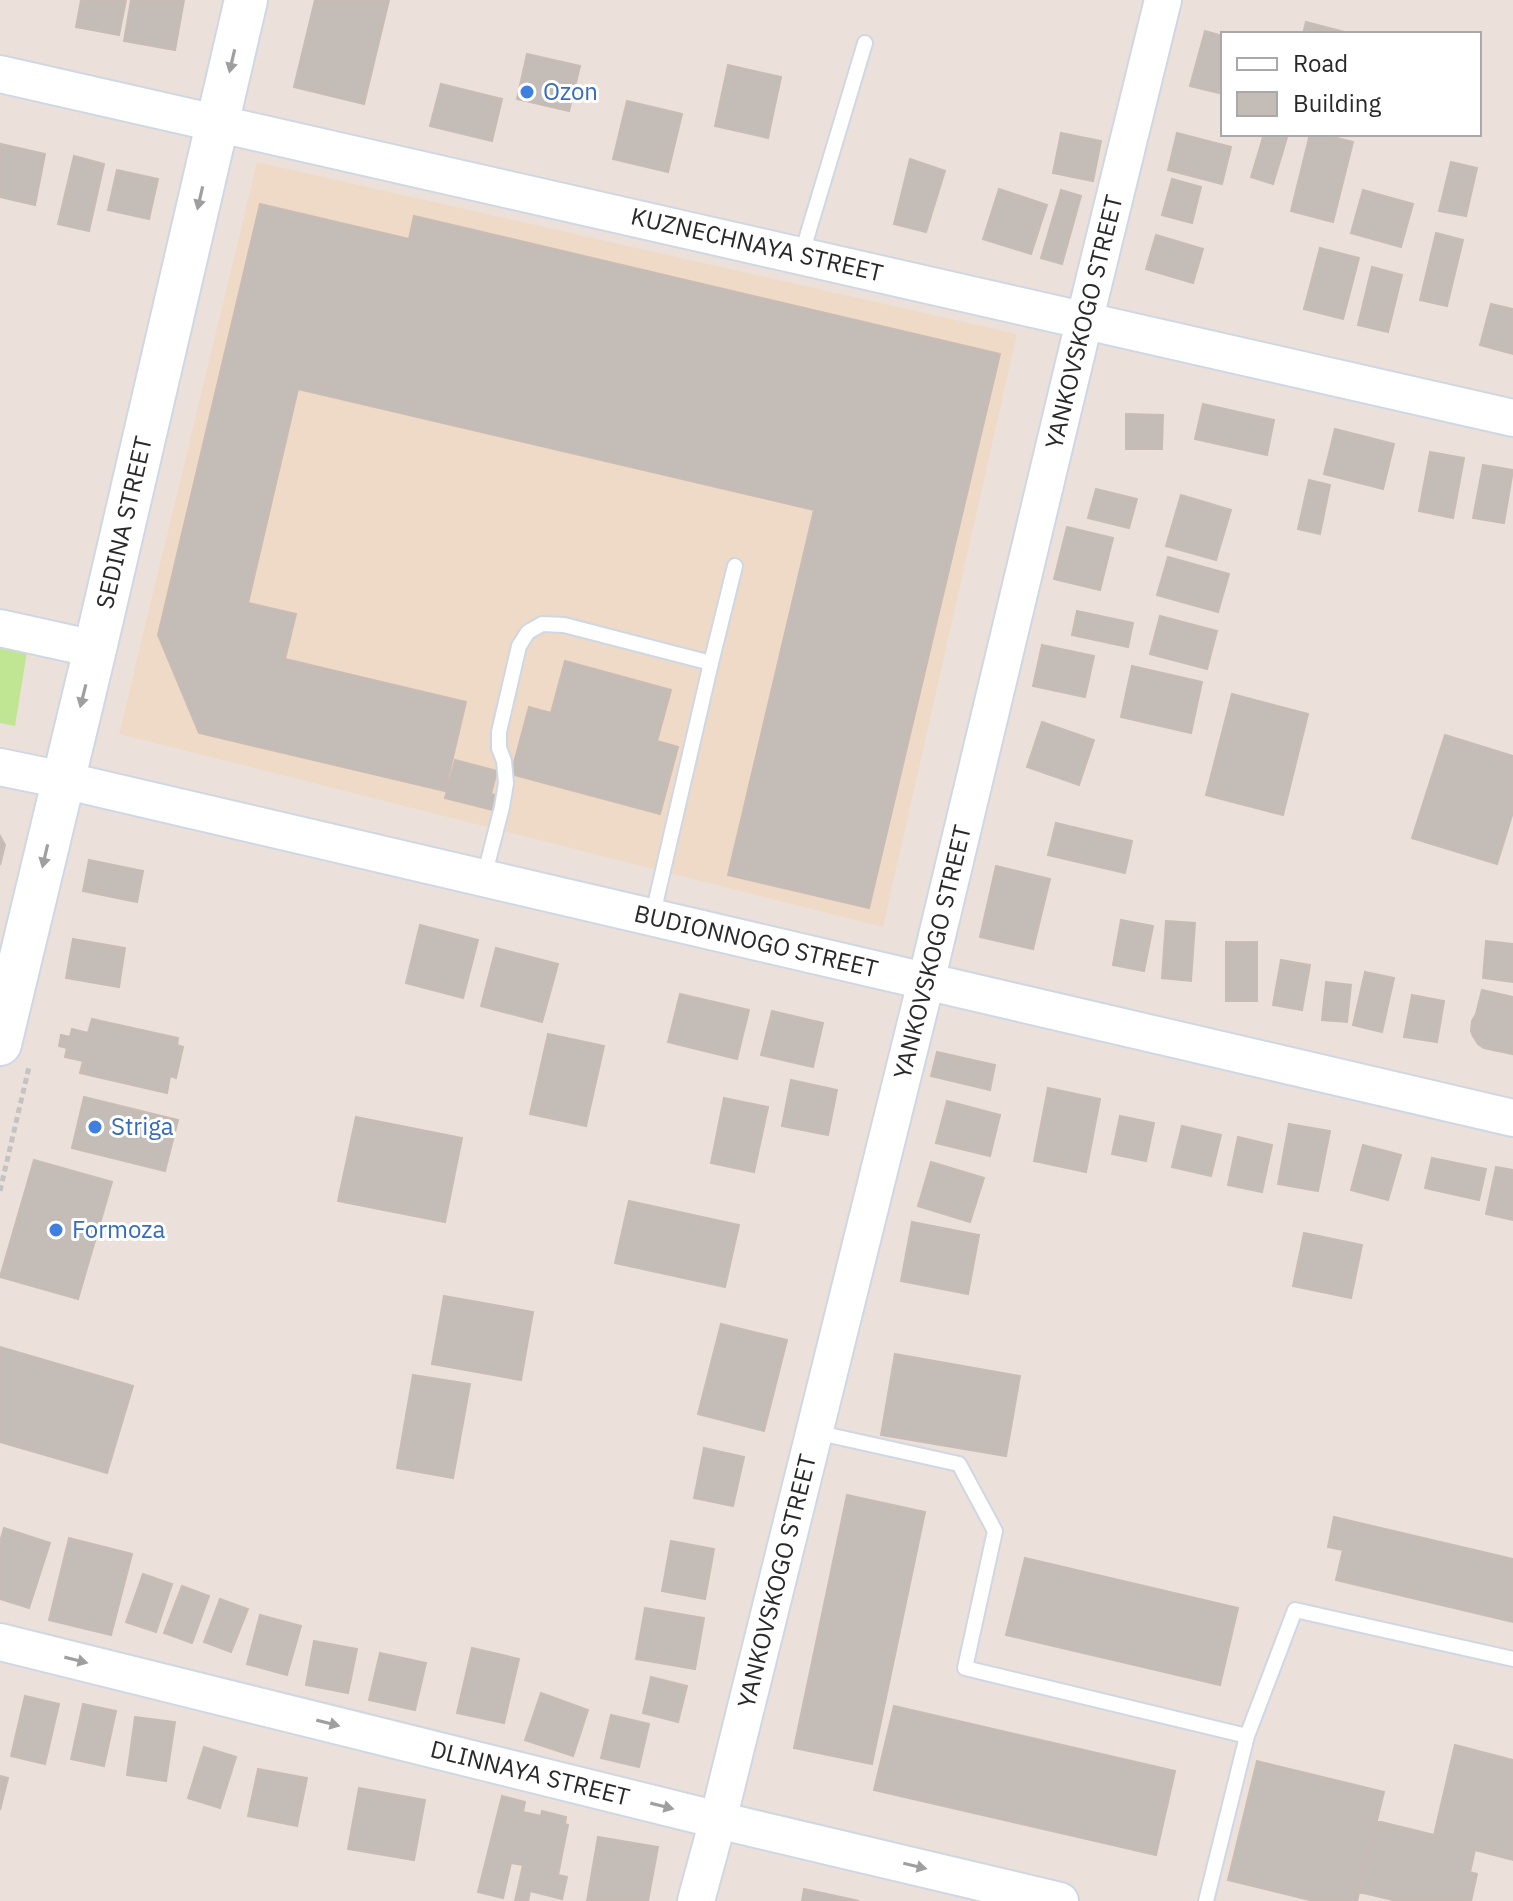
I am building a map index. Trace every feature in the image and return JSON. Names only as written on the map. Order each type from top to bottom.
[{"type":"main road","name":"SEDINA STREET","points":[[0,1044],[246,0]]},
{"type":"street","name":"YANKOVSKOGO STREET","points":[[696,1901],[926,982],[1163,0]]},
{"type":"street","name":"KUZNECHNAYA STREET","points":[[0,74],[1513,418]]},
{"type":"street","points":[[0,628],[95,649]]},
{"type":"street","name":"BUDIONNOGO STREET","points":[[0,767],[1513,1118]]},
{"type":"street","name":"DLINNAYA STREET","points":[[0,1642],[718,1820],[1060,1901]]},
{"type":"lane","points":[[801,256],[865,43]]},
{"type":"lane","points":[[652,918],[735,566]]},
{"type":"lane","points":[[484,879],[506,783],[499,732],[519,646],[528,632],[542,624],[564,625],[711,663]]},
{"type":"lane","points":[[815,1432],[959,1464],[995,1531],[965,1668],[1247,1736]]},
{"type":"lane","points":[[1206,1901],[1247,1736],[1295,1610],[1513,1659]]},
{"type":"shaded area","points":[[257,162],[1017,334],[883,927],[119,734]]},
{"type":"green space","points":[[0,647],[27,652],[15,726],[0,723]]},
{"type":"building","points":[[81,0],[126,0],[119,35],[76,27]]},
{"type":"building","points":[[131,0],[184,0],[175,50],[124,41]]},
{"type":"building","points":[[315,0],[389,0],[364,104],[294,87]]},
{"type":"building","points":[[1306,22],[1344,32],[1304,32]]},
{"type":"building","points":[[1205,31],[1221,35],[1221,94],[1190,86]]},
{"type":"building","points":[[527,54],[580,66],[569,111],[517,99]]},
{"type":"building","points":[[728,65],[781,77],[768,138],[715,126]]},
{"type":"building","points":[[441,84],[502,99],[492,141],[430,126]]},
{"type":"building","points":[[627,101],[682,114],[668,172],[613,159]]},
{"type":"building","points":[[1061,133],[1101,141],[1093,181],[1053,173]]},
{"type":"building","points":[[1177,133],[1231,147],[1222,184],[1168,170]]},
{"type":"building","points":[[1263,136],[1287,136],[1273,184],[1251,177]]},
{"type":"building","points":[[1310,136],[1329,136],[1353,142],[1333,222],[1291,211]]},
{"type":"building","points":[[1,144],[45,154],[35,205],[0,197]]},
{"type":"building","points":[[74,156],[104,164],[89,231],[58,224]]},
{"type":"building","points":[[910,159],[945,171],[926,232],[894,224]]},
{"type":"building","points":[[1451,162],[1477,168],[1466,216],[1439,211]]},
{"type":"building","points":[[117,170],[158,179],[149,219],[108,210]]},
{"type":"building","points":[[1172,179],[1201,187],[1192,223],[1162,215]]},
{"type":"building","points":[[999,189],[1047,205],[1031,254],[983,239]]},
{"type":"building","points":[[1061,190],[1081,196],[1062,264],[1041,258]]},
{"type":"building","points":[[1363,190],[1413,204],[1401,247],[1351,233]]},
{"type":"building","points":[[260,204],[409,239],[414,216],[1000,354],[869,908],[728,875],[814,510],[298,389],[248,603],[296,614],[285,659],[466,702],[445,791],[199,733],[158,635]]},
{"type":"building","points":[[1436,233],[1463,240],[1447,306],[1420,300]]},
{"type":"building","points":[[1156,235],[1203,249],[1193,283],[1146,269]]},
{"type":"building","points":[[1320,248],[1359,258],[1343,319],[1304,309]]},
{"type":"building","points":[[1372,267],[1402,275],[1388,332],[1358,325]]},
{"type":"building","points":[[1491,304],[1513,309],[1513,354],[1480,345]]},
{"type":"building","points":[[1203,404],[1274,420],[1267,455],[1195,439]]},
{"type":"building","points":[[1126,414],[1163,415],[1162,449],[1126,449]]},
{"type":"building","points":[[1335,429],[1394,444],[1383,489],[1324,474]]},
{"type":"building","points":[[1430,452],[1464,458],[1453,518],[1419,511]]},
{"type":"building","points":[[1483,465],[1513,470],[1504,523],[1473,518]]},
{"type":"building","points":[[1309,480],[1330,485],[1320,534],[1298,529]]},
{"type":"building","points":[[1096,489],[1137,499],[1129,528],[1088,518]]},
{"type":"building","points":[[1181,495],[1231,510],[1216,560],[1166,546]]},
{"type":"building","points":[[1067,527],[1113,538],[1100,590],[1054,579]]},
{"type":"building","points":[[1168,557],[1229,574],[1218,612],[1157,595]]},
{"type":"building","points":[[1077,611],[1133,623],[1128,647],[1072,635]]},
{"type":"building","points":[[1160,616],[1217,631],[1207,669],[1150,654]]},
{"type":"building","points":[[1042,645],[1094,656],[1085,697],[1033,686]]},
{"type":"building","points":[[565,661],[671,690],[657,741],[678,747],[660,814],[511,774],[529,707],[551,713]]},
{"type":"building","points":[[1132,666],[1202,682],[1191,733],[1121,717]]},
{"type":"building","points":[[1232,694],[1308,714],[1283,815],[1206,795]]},
{"type":"building","points":[[1042,722],[1094,740],[1079,785],[1027,767]]},
{"type":"building","points":[[1445,735],[1513,756],[1513,812],[1497,864],[1412,838]]},
{"type":"building","points":[[455,760],[497,771],[491,794],[501,796],[497,811],[445,798]]},
{"type":"building","points":[[1056,823],[1132,841],[1125,873],[1048,855]]},
{"type":"building","points":[[0,836],[5,845],[0,865]]},
{"type":"building","points":[[89,860],[143,871],[137,902],[83,891]]},
{"type":"building","points":[[996,866],[1050,879],[1033,949],[980,937]]},
{"type":"building","points":[[1121,920],[1153,926],[1144,971],[1113,965]]},
{"type":"building","points":[[1166,921],[1195,923],[1191,981],[1162,978]]},
{"type":"building","points":[[420,925],[478,940],[463,998],[406,983]]},
{"type":"building","points":[[73,939],[125,948],[119,987],[66,978]]},
{"type":"building","points":[[1486,941],[1513,944],[1513,982],[1483,978]]},
{"type":"building","points":[[1226,942],[1257,942],[1257,1001],[1226,1001]]},
{"type":"building","points":[[496,948],[558,964],[542,1022],[481,1006]]},
{"type":"building","points":[[1281,960],[1310,965],[1302,1010],[1273,1005]]},
{"type":"building","points":[[1365,972],[1394,978],[1382,1032],[1353,1025]]},
{"type":"building","points":[[1326,982],[1351,985],[1347,1022],[1322,1020]]},
{"type":"building","points":[[1482,990],[1513,997],[1512,1054],[1484,1048],[1473,1036],[1472,1021]]},
{"type":"building","points":[[680,994],[749,1010],[737,1059],[668,1042]]},
{"type":"building","points":[[1412,995],[1444,1001],[1437,1042],[1404,1037]]},
{"type":"building","points":[[772,1011],[823,1023],[813,1067],[761,1055]]},
{"type":"building","points":[[92,1019],[178,1038],[177,1045],[183,1047],[176,1078],[170,1076],[167,1093],[80,1073],[83,1061],[65,1057],[67,1048],[59,1046],[61,1035],[70,1037],[72,1029],[88,1033]]},
{"type":"building","points":[[548,1034],[604,1046],[586,1126],[530,1114]]},
{"type":"building","points":[[937,1052],[995,1065],[990,1090],[931,1076]]},
{"type":"building","points":[[791,1080],[837,1090],[828,1135],[782,1126]]},
{"type":"building","points":[[1048,1088],[1100,1099],[1086,1172],[1034,1161]]},
{"type":"building","points":[[84,1097],[178,1120],[165,1171],[72,1148]]},
{"type":"building","points":[[724,1098],[768,1107],[754,1172],[711,1163]]},
{"type":"building","points":[[947,1101],[1000,1115],[990,1156],[936,1143]]},
{"type":"building","points":[[1120,1116],[1154,1123],[1146,1161],[1112,1154]]},
{"type":"building","points":[[356,1117],[462,1138],[445,1222],[338,1201]]},
{"type":"building","points":[[1289,1124],[1330,1131],[1318,1191],[1278,1184]]},
{"type":"building","points":[[1182,1126],[1221,1135],[1211,1176],[1172,1167]]},
{"type":"building","points":[[1238,1137],[1272,1145],[1262,1192],[1228,1185]]},
{"type":"building","points":[[1363,1145],[1401,1155],[1388,1200],[1351,1190]]},
{"type":"building","points":[[1432,1158],[1486,1169],[1479,1200],[1425,1188]]},
{"type":"building","name":"Formoza","points":[[34,1160],[112,1182],[78,1299],[0,1277]]},
{"type":"building","points":[[931,1162],[984,1178],[970,1222],[918,1206]]},
{"type":"building","points":[[1496,1167],[1513,1170],[1513,1220],[1486,1214]]},
{"type":"building","points":[[629,1201],[739,1225],[725,1287],[615,1263]]},
{"type":"building","points":[[912,1222],[979,1235],[968,1294],[901,1281]]},
{"type":"building","points":[[1304,1233],[1362,1245],[1351,1298],[1293,1286]]},
{"type":"building","points":[[444,1296],[533,1312],[521,1380],[432,1364]]},
{"type":"building","points":[[721,1324],[787,1340],[764,1431],[698,1414]]},
{"type":"building","points":[[0,1347],[133,1386],[107,1473],[0,1442]]},
{"type":"building","points":[[895,1354],[1020,1376],[1006,1456],[881,1435]]},
{"type":"building","points":[[413,1375],[470,1384],[453,1478],[397,1468]]},
{"type":"building","points":[[704,1448],[744,1457],[733,1506],[694,1498]]},
{"type":"building","points":[[847,1495],[925,1512],[872,1764],[794,1748]]},
{"type":"building","points":[[1334,1517],[1513,1559],[1513,1622],[1336,1580],[1343,1550],[1328,1547]]},
{"type":"building","points":[[4,1528],[50,1543],[29,1608],[0,1599],[0,1542]]},
{"type":"building","points":[[69,1538],[132,1554],[111,1635],[49,1620]]},
{"type":"building","points":[[671,1541],[714,1549],[705,1599],[662,1591]]},
{"type":"building","points":[[1025,1558],[1238,1608],[1220,1685],[1006,1635]]},
{"type":"building","points":[[143,1574],[172,1584],[156,1632],[126,1622]]},
{"type":"building","points":[[182,1586],[209,1596],[192,1643],[164,1633]]},
{"type":"building","points":[[220,1599],[248,1609],[231,1652],[204,1642]]},
{"type":"building","points":[[645,1608],[704,1618],[695,1669],[636,1659]]},
{"type":"building","points":[[260,1615],[301,1626],[287,1675],[247,1664]]},
{"type":"building","points":[[314,1641],[357,1649],[348,1693],[306,1685]]},
{"type":"building","points":[[472,1648],[519,1659],[504,1723],[457,1713]]},
{"type":"building","points":[[380,1653],[426,1663],[415,1710],[369,1700]]},
{"type":"building","points":[[651,1677],[687,1686],[678,1722],[643,1713]]},
{"type":"building","points":[[541,1693],[588,1710],[573,1756],[525,1740]]},
{"type":"building","points":[[25,1696],[59,1704],[45,1764],[11,1756]]},
{"type":"building","points":[[83,1704],[116,1711],[104,1766],[71,1759]]},
{"type":"building","points":[[894,1706],[1175,1771],[1156,1855],[874,1790]]},
{"type":"building","points":[[611,1715],[649,1724],[639,1767],[601,1758]]},
{"type":"building","points":[[135,1717],[175,1722],[166,1781],[127,1775]]},
{"type":"building","points":[[1455,1745],[1513,1760],[1513,1860],[1475,1850],[1470,1872],[1477,1874],[1471,1901],[1397,1901],[1359,1892],[1377,1821],[1434,1835]]},
{"type":"building","points":[[204,1747],[236,1757],[220,1808],[188,1798]]},
{"type":"building","points":[[1257,1761],[1384,1792],[1357,1901],[1314,1901],[1228,1880]]},
{"type":"building","points":[[258,1769],[307,1778],[297,1826],[248,1816]]},
{"type":"building","points":[[0,1776],[8,1778],[0,1810]]},
{"type":"building","points":[[359,1788],[425,1800],[414,1860],[348,1849]]},
{"type":"building","points":[[502,1796],[525,1802],[523,1812],[541,1816],[542,1811],[566,1817],[565,1824],[568,1825],[558,1875],[567,1877],[562,1899],[530,1891],[528,1901],[515,1901],[523,1865],[511,1863],[503,1898],[478,1892]]},
{"type":"building","points":[[598,1837],[658,1847],[648,1901],[587,1901]]},
{"type":"building","points":[[804,1889],[859,1901],[802,1901]]},
{"type":"place","name":"Ozon","points":[[527,92]]},
{"type":"place","name":"Striga","points":[[95,1127]]},
{"type":"place","name":"Formoza","points":[[56,1230]]}]
